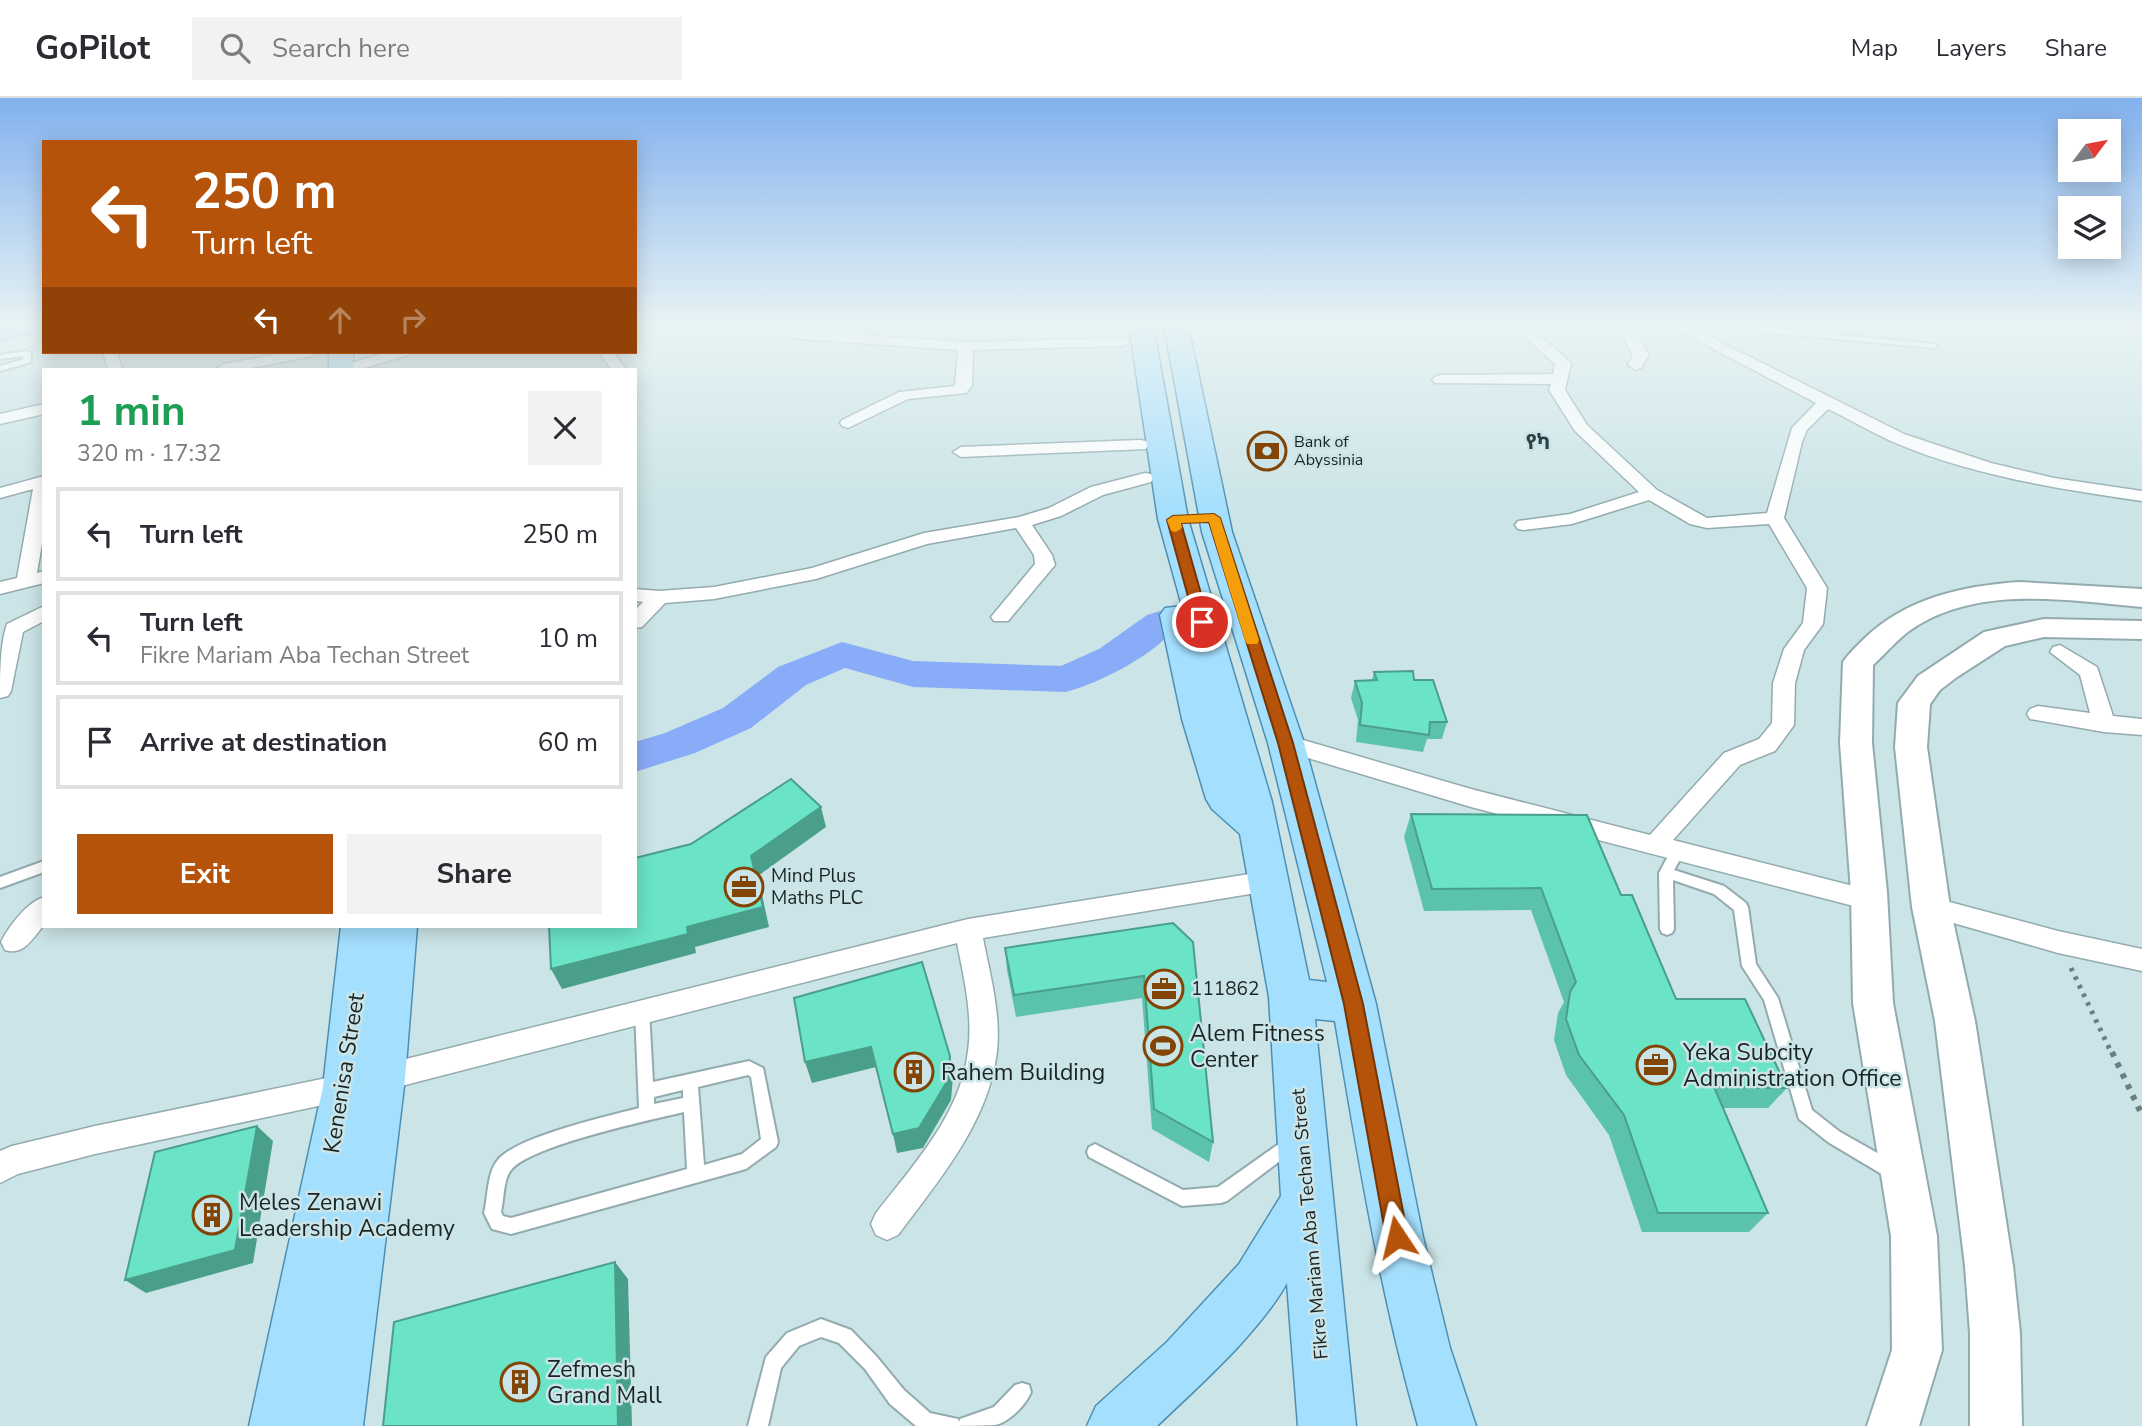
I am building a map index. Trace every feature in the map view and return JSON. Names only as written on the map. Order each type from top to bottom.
[{"type":"main road","points":[[1134,387],[1145,478],[1208,745],[1225,799],[1258,828]]},
{"type":"main road","name":"Fikre Mariam Aba Techan Street","points":[[1142,387],[1173,520],[1258,828],[1291,997],[1306,1201],[1328,1426]]},
{"type":"main road","points":[[1188,387],[1214,518],[1286,743],[1354,1004],[1397,1237],[1423,1348],[1447,1426]]},
{"type":"main road","points":[[1173,520],[1214,518]]},
{"type":"main road","points":[[1893,1426],[1917,1350],[1914,1236],[1873,1003],[1869,900],[1856,743],[1858,663],[1900,623],[1948,600],[2011,590],[2142,598]]},
{"type":"main road","points":[[1996,1426],[1996,1333],[1989,1266],[1955,1021],[1931,907],[1911,747],[1914,703],[1929,683],[1995,639],[2044,628],[2142,629]]},
{"type":"main road","name":"Kenenisa Street","points":[[334,1426],[364,1083],[362,928]]},
{"type":"main road","name":"Kenenisa Street","points":[[278,1426],[364,1083],[396,928]]},
{"type":"main road","points":[[1291,997],[1354,1004]]},
{"type":"main road","points":[[1116,1426],[1186,1361],[1258,1283],[1306,1201]]},
{"type":"street","points":[[848,423],[905,395],[960,390],[964,387]]},
{"type":"street","points":[[1557,387],[1581,428],[1651,494],[1696,520],[1707,523],[1775,518]]},
{"type":"street","points":[[1799,387],[1898,438],[1986,467],[2054,483],[2142,496]]},
{"type":"street","points":[[1655,845],[1732,759],[1767,745],[1783,725],[1784,683],[1794,649],[1813,624],[1817,588],[1775,518],[1800,428],[1827,401]]},
{"type":"street","points":[[0,419],[42,408]]},
{"type":"street","points":[[961,452],[1140,445]]},
{"type":"street","points":[[637,595],[659,597],[714,593],[777,582],[816,573],[924,539],[1021,522],[1055,512],[1097,491],[1145,478]]},
{"type":"street","points":[[0,493],[42,482]]},
{"type":"street","points":[[0,588],[35,580],[42,494]]},
{"type":"street","points":[[1524,525],[1572,519],[1651,494]]},
{"type":"street","points":[[1001,617],[1045,565],[1043,555],[1021,522]]},
{"type":"street","points":[[637,620],[659,597]]},
{"type":"street","points":[[0,691],[14,629],[42,613]]},
{"type":"street","points":[[2060,652],[2090,672],[2104,723]]},
{"type":"street","points":[[2038,714],[2142,727]]},
{"type":"street","points":[[1286,743],[1471,798],[1869,900]]},
{"type":"street","points":[[0,1168],[12,1161],[95,1140],[364,1083],[968,930],[1268,881]]},
{"type":"street","points":[[1931,907],[2058,942],[2142,960]]},
{"type":"street","points":[[14,942],[42,909]]},
{"type":"street","points":[[887,1224],[948,1142],[968,1108],[979,1068],[984,1022],[968,930]]},
{"type":"lane","points":[[1667,929],[1666,873],[1678,851]]},
{"type":"lane","points":[[0,883],[42,867]]},
{"type":"lane","points":[[1666,873],[1718,890],[1741,907],[1749,966],[1771,998],[1805,1114],[1834,1137],[1903,1177]]},
{"type":"lane","points":[[642,1012],[647,1113]]},
{"type":"lane","points":[[647,1091],[749,1068],[758,1073],[770,1142],[746,1161],[511,1226],[498,1223],[492,1213],[504,1165],[515,1155],[533,1147],[647,1113],[691,1103]]},
{"type":"lane","points":[[690,1081],[696,1174]]},
{"type":"lane","points":[[1095,1152],[1182,1198],[1221,1195],[1301,1135]]},
{"type":"lane","points":[[758,1426],[773,1364],[793,1339],[821,1328],[845,1336],[872,1363],[897,1397],[926,1424],[951,1426]]},
{"type":"lane","points":[[967,1426],[1000,1414],[1022,1392]]},
{"type":"path","points":[[2058,942],[2142,1115]]},
{"type":"building","points":[[1413,671],[1414,680],[1433,680],[1447,722],[1430,722],[1429,735],[1360,725],[1362,703],[1355,681],[1377,680],[1374,672]]},
{"type":"building","points":[[791,779],[821,807],[751,856],[763,907],[687,927],[688,934],[551,969],[549,928],[637,928],[637,858],[691,844]]},
{"type":"building","points":[[1411,814],[1587,815],[1621,895],[1632,895],[1676,999],[1745,999],[1787,1088],[1714,1087],[1768,1213],[1658,1213],[1624,1115],[1579,1055],[1566,1019],[1570,992],[1576,982],[1541,888],[1432,889]]},
{"type":"building","points":[[1173,923],[1193,942],[1213,1142],[1154,1109],[1144,976],[1014,995],[1005,948]]},
{"type":"building","name":"Rahem Building","points":[[922,962],[950,1056],[948,1080],[919,1128],[893,1134],[871,1047],[805,1062],[794,998]]},
{"type":"building","name":"Meles Zenawi Leadership Academy","points":[[257,1126],[235,1250],[125,1280],[155,1152]]},
{"type":"building","name":"Zefmesh Grand Mall","points":[[615,1262],[618,1426],[383,1426],[394,1322]]},
{"type":"waterway","points":[[637,756],[680,743],[737,718],[792,676],[842,655],[913,674],[1066,679],[1113,658],[1160,623]]},
{"type":"slow traffic","points":[[1176,528],[1173,520],[1214,518],[1252,640]]},
{"type":"place","name":"Bank of Abyssinia","points":[[1267,451]]},
{"type":"place","name":"Mind Plus Maths PLC","points":[[744,887]]},
{"type":"place","name":"111862","points":[[1164,989]]},
{"type":"place","name":"Alem Fitness Center","points":[[1163,1046]]},
{"type":"place","name":"Yeka Subcity Administration Office","points":[[1656,1065]]},
{"type":"place","name":"Rahem Building","points":[[914,1072]]},
{"type":"place","name":"Meles Zenawi Leadership Academy","points":[[212,1215]]},
{"type":"place","name":"Zefmesh Grand Mall","points":[[520,1382]]},
{"type":"district","name":"የካ","points":[[1538,442]]},
{"type":"route","points":[[1202,622],[1173,520],[1214,518],[1286,743],[1354,1004],[1397,1237]]}]
